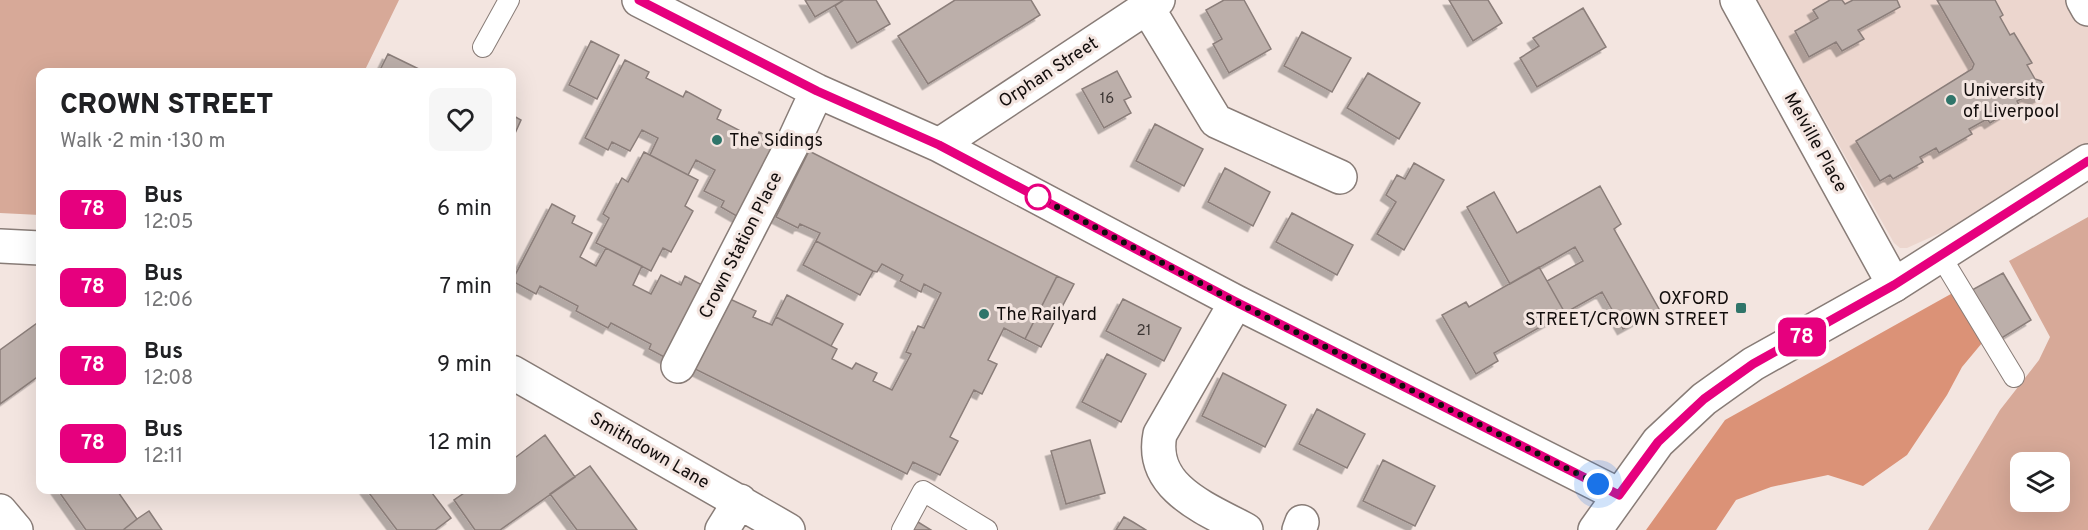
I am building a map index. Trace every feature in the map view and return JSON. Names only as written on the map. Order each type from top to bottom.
[{"type":"street","points":[[639,0],[817,91],[939,145],[1236,302],[1619,495]]},
{"type":"street","name":"Melville Place","points":[[1737,0],[1894,285]]},
{"type":"street","points":[[2083,0],[2088,9]]},
{"type":"street","points":[[1153,3],[1216,121],[1340,177]]},
{"type":"street","name":"Orphan Street","points":[[939,145],[1153,3]]},
{"type":"street","name":"Crown Station Place","points":[[678,366],[817,91]]},
{"type":"street","points":[[1595,530],[1658,442],[1704,399],[1753,364],[1894,285],[2088,161]]},
{"type":"street","points":[[0,246],[36,248]]},
{"type":"street","points":[[1236,302],[1161,434],[1157,450],[1163,467],[1176,489],[1246,530]]},
{"type":"street","name":"Smithdown Lane","points":[[516,374],[788,530]]},
{"type":"street","points":[[722,530],[740,501]]},
{"type":"street","points":[[0,511],[16,530]]},
{"type":"lane","points":[[483,47],[509,0]]},
{"type":"lane","points":[[1940,255],[2014,377]]},
{"type":"lane","points":[[902,530],[923,491],[987,530]]},
{"type":"shaded area","points":[[0,0],[399,0],[366,68],[36,68],[36,215],[0,213]]},
{"type":"shaded area","name":"University of Liverpool","points":[[1757,0],[2088,0],[2088,161],[2051,183],[1907,248],[1900,248],[1894,243]]},
{"type":"shaded area","points":[[2088,217],[2088,530],[1928,530],[2000,410],[2039,360],[2050,337],[2009,261]]},
{"type":"shaded area","points":[[1958,290],[1982,343],[1962,367],[1947,395],[1907,455],[1863,486],[1828,475],[1771,487],[1736,500],[1716,530],[1646,530],[1725,420]]},
{"type":"building","points":[[805,0],[844,0],[815,17]]},
{"type":"building","points":[[844,0],[876,0],[890,24],[857,43],[835,6]]},
{"type":"building","points":[[955,0],[1031,0],[1040,15],[928,84],[898,36]]},
{"type":"building","points":[[1224,0],[1244,0],[1271,49],[1229,73],[1213,44],[1222,39],[1206,10]]},
{"type":"building","points":[[1449,0],[1488,0],[1502,23],[1473,41]]},
{"type":"building","points":[[1830,0],[1842,0],[1845,4],[1853,0],[1897,0],[1900,7],[1858,30],[1864,39],[1842,51],[1836,42],[1809,57],[1795,31],[1818,18],[1813,10]]},
{"type":"building","points":[[1937,0],[1995,0],[2003,15],[2000,17],[2010,35],[2014,33],[2032,63],[2027,65],[2035,79],[2041,81],[2045,87],[2043,95],[2036,99],[2027,96],[2017,101],[2019,105],[1990,123],[1987,119],[1969,129],[1972,134],[1939,153],[1936,148],[1920,157],[1923,162],[1893,179],[1890,175],[1880,181],[1856,141],[1972,69],[1974,64]]},
{"type":"building","points":[[1583,8],[1606,47],[1537,87],[1520,58],[1539,46],[1533,38]]},
{"type":"building","points":[[1302,32],[1351,58],[1332,92],[1284,66]]},
{"type":"building","points":[[591,41],[619,55],[597,99],[569,85]]},
{"type":"building","points":[[388,54],[417,68],[381,68]]},
{"type":"building","name":"The Sidings","points":[[625,60],[649,72],[646,78],[683,97],[686,91],[721,110],[717,119],[756,139],[759,132],[780,142],[740,218],[721,207],[724,201],[704,191],[715,170],[696,160],[688,175],[650,155],[658,138],[642,130],[630,151],[612,142],[608,150],[585,138]]},
{"type":"building","points":[[1117,71],[1131,97],[1124,100],[1131,113],[1104,128],[1082,89]]},
{"type":"building","points":[[1368,73],[1420,103],[1399,139],[1347,108]]},
{"type":"building","points":[[516,117],[521,120],[516,131]]},
{"type":"building","points":[[1155,124],[1203,149],[1184,186],[1136,161]]},
{"type":"building","name":"The Railyard","points":[[809,151],[1057,276],[1025,339],[1004,328],[988,360],[997,364],[982,394],[974,390],[950,437],[958,441],[940,475],[913,462],[907,474],[695,369],[730,299],[756,311],[753,317],[772,325],[776,317],[837,349],[832,359],[852,369],[856,363],[877,373],[873,381],[892,390],[911,354],[906,352],[918,326],[924,328],[941,293],[924,284],[921,292],[900,281],[903,275],[882,264],[877,272],[873,271],[816,241],[820,233],[800,224],[798,228],[776,217]]},
{"type":"building","name":"The Sidings","points":[[644,152],[698,180],[685,206],[693,211],[671,252],[663,248],[651,271],[596,243],[609,218],[603,214],[622,178],[628,182]]},
{"type":"building","points":[[1414,163],[1444,180],[1404,250],[1377,234],[1396,202],[1386,195],[1397,175],[1405,179]]},
{"type":"building","points":[[1225,168],[1270,192],[1253,226],[1208,202]]},
{"type":"building","points":[[1600,186],[1621,224],[1614,229],[1659,309],[1623,329],[1602,292],[1565,313],[1547,281],[1583,261],[1575,247],[1510,284],[1467,207],[1494,192],[1517,233]]},
{"type":"building","points":[[552,204],[575,216],[572,223],[592,233],[580,257],[596,266],[606,248],[642,266],[633,285],[651,294],[661,275],[681,285],[685,276],[704,286],[666,358],[649,349],[651,344],[611,323],[608,328],[576,311],[578,306],[540,286],[536,294],[516,283],[516,273]]},
{"type":"building","points":[[1292,213],[1353,245],[1337,275],[1276,242]]},
{"type":"building","points":[[816,241],[873,271],[860,295],[803,265]]},
{"type":"building","points":[[1539,267],[1565,313],[1494,353],[1498,361],[1476,374],[1442,315],[1466,302],[1469,307]]},
{"type":"building","points":[[2003,273],[2031,320],[2000,339],[1972,290]]},
{"type":"building","points":[[1057,276],[1074,284],[1041,347],[1025,339]]},
{"type":"building","points":[[787,295],[843,324],[831,346],[776,317]]},
{"type":"building","points":[[1123,299],[1181,328],[1164,361],[1106,331]]},
{"type":"building","points":[[36,324],[36,378],[0,404],[0,350]]},
{"type":"building","points":[[1107,354],[1146,374],[1121,422],[1082,402]]},
{"type":"building","points":[[1223,373],[1286,405],[1265,447],[1202,416]]},
{"type":"building","points":[[1317,409],[1365,434],[1347,468],[1299,444]]},
{"type":"building","points":[[545,435],[575,477],[500,530],[475,530],[454,500],[463,494],[516,494],[516,457]]},
{"type":"building","points":[[1090,440],[1105,493],[1066,504],[1051,451]]},
{"type":"building","points":[[1383,460],[1435,486],[1415,526],[1363,501]]},
{"type":"building","points":[[590,466],[637,530],[577,530],[550,494]]},
{"type":"building","points":[[61,494],[120,494],[137,519],[123,530],[86,530]]},
{"type":"building","points":[[370,494],[433,494],[451,518],[435,530],[397,530]]},
{"type":"building","points":[[149,511],[162,530],[123,530],[137,519]]},
{"type":"building","points":[[1124,517],[1133,522],[1146,530],[1116,530]]},
{"type":"building","points":[[913,519],[931,530],[906,530]]},
{"type":"bus line","name":"78","points":[[639,0],[817,91],[939,145],[1236,302],[1619,495],[1658,442],[1704,399],[1753,364],[1894,285],[2088,161]]},
{"type":"place","name":"University of Liverpool","points":[[1951,100]]},
{"type":"place","name":"The Sidings","points":[[717,140]]},
{"type":"place","name":"OXFORD STREET/CROWN STREET","points":[[1741,308]]},
{"type":"place","name":"The Railyard","points":[[984,314]]},
{"type":"route","points":[[1038,197],[1236,302],[1598,484]]}]
